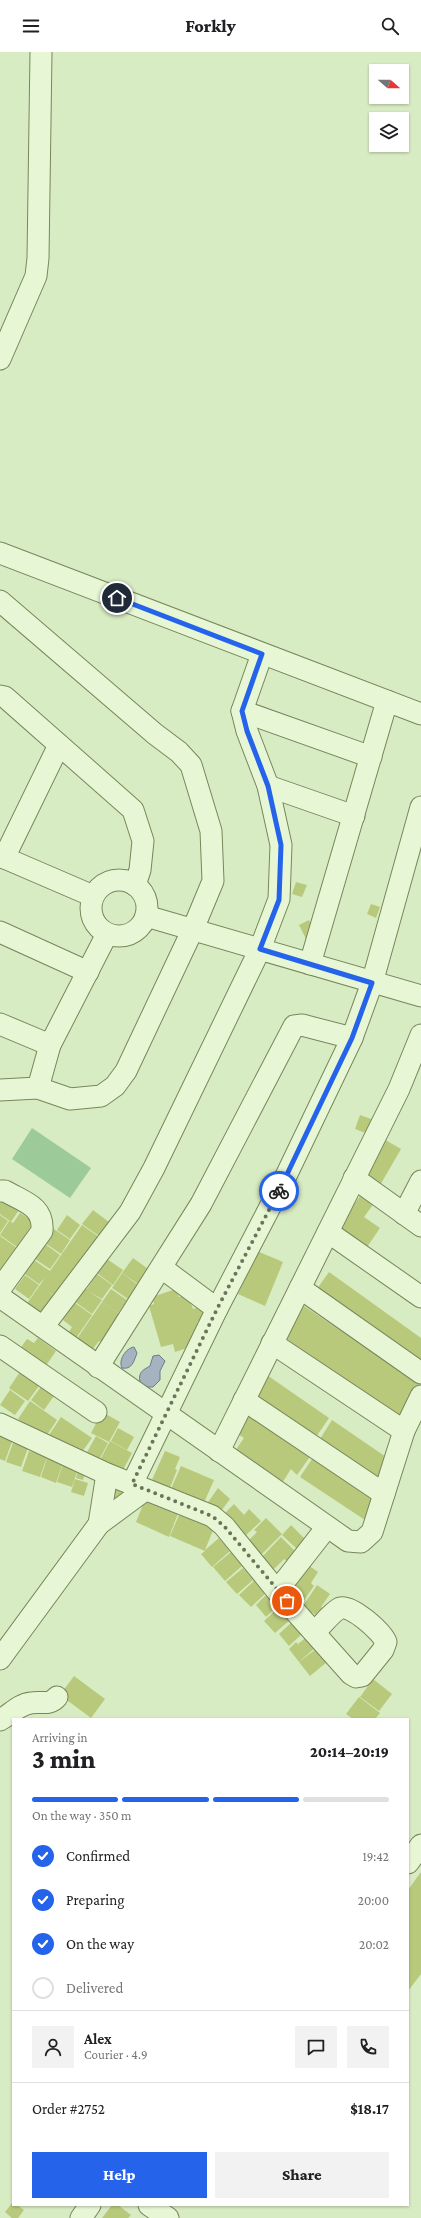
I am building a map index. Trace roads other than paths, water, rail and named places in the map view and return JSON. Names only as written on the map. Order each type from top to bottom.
[{"type":"street","points":[[0,359],[36,276],[38,264],[41,52]]},
{"type":"street","points":[[0,553],[421,714]]},
{"type":"street","points":[[0,601],[155,734],[179,752],[191,764],[211,831],[213,882],[193,929],[126,1070],[116,1086],[101,1096],[70,1099],[38,1088],[0,1090]]},
{"type":"street","points":[[43,1327],[130,1212],[154,1168],[260,949],[279,900],[281,845],[268,786],[247,731],[242,711],[262,654]]},
{"type":"street","points":[[0,696],[5,697],[133,810],[143,841],[140,870],[135,885]]},
{"type":"street","points":[[310,964],[387,701]]},
{"type":"street","points":[[242,711],[371,757]]},
{"type":"street","points":[[59,744],[2,857],[93,896]]},
{"type":"street","points":[[268,786],[354,816]]},
{"type":"street","points":[[0,1659],[99,1524],[139,1487],[167,1414],[217,1309],[284,1180],[352,1038],[372,983],[421,807]]},
{"type":"street","points":[[112,880],[124,880],[135,885],[146,899],[146,916],[137,929],[128,934],[123,936],[107,934],[96,925],[91,911],[93,896],[101,886],[112,880]]},
{"type":"street","points":[[146,916],[372,983],[421,996]]},
{"type":"street","points":[[0,932],[88,972]]},
{"type":"street","points":[[38,1088],[50,1046],[107,934]]},
{"type":"street","points":[[0,1024],[50,1046]]},
{"type":"street","points":[[98,1367],[162,1268],[201,1204],[294,1026],[302,1025],[352,1038]]},
{"type":"street","points":[[219,1451],[399,1089],[421,1035]]},
{"type":"street","points":[[354,1178],[421,1226]]},
{"type":"street","points":[[404,1214],[421,1181]]},
{"type":"street","points":[[0,1191],[5,1191],[37,1209],[43,1219],[42,1230],[0,1289]]},
{"type":"street","points":[[328,1232],[421,1297]]},
{"type":"street","points":[[162,1268],[217,1309]]},
{"type":"street","points":[[300,1288],[421,1373]]},
{"type":"street","points":[[0,1297],[348,1541],[361,1542],[372,1532],[404,1431],[421,1396]]},
{"type":"street","points":[[272,1343],[404,1431]]},
{"type":"street","points":[[0,1346],[96,1412]]},
{"type":"street","points":[[244,1400],[384,1494]]},
{"type":"street","points":[[0,1424],[107,1474],[212,1516],[224,1526],[277,1591],[315,1632]]},
{"type":"street","points":[[99,1524],[107,1474]]},
{"type":"street","points":[[277,1591],[326,1527]]},
{"type":"street","points":[[0,1720],[12,1714],[19,1706],[30,1703],[46,1704],[52,1702],[57,1697]]},
{"type":"street","points":[[409,1862],[421,1845]]},
{"type":"street","points":[[81,2218],[89,2206]]},
{"type":"street","points":[[150,2206],[168,2218],[174,2206]]},
{"type":"water","points":[[134,1347],[137,1353],[134,1362],[128,1368],[122,1368],[122,1358],[128,1350]]},
{"type":"water","points":[[159,1355],[165,1361],[160,1371],[160,1380],[153,1387],[145,1387],[140,1382],[140,1374],[143,1370],[150,1366],[153,1356]]}]
